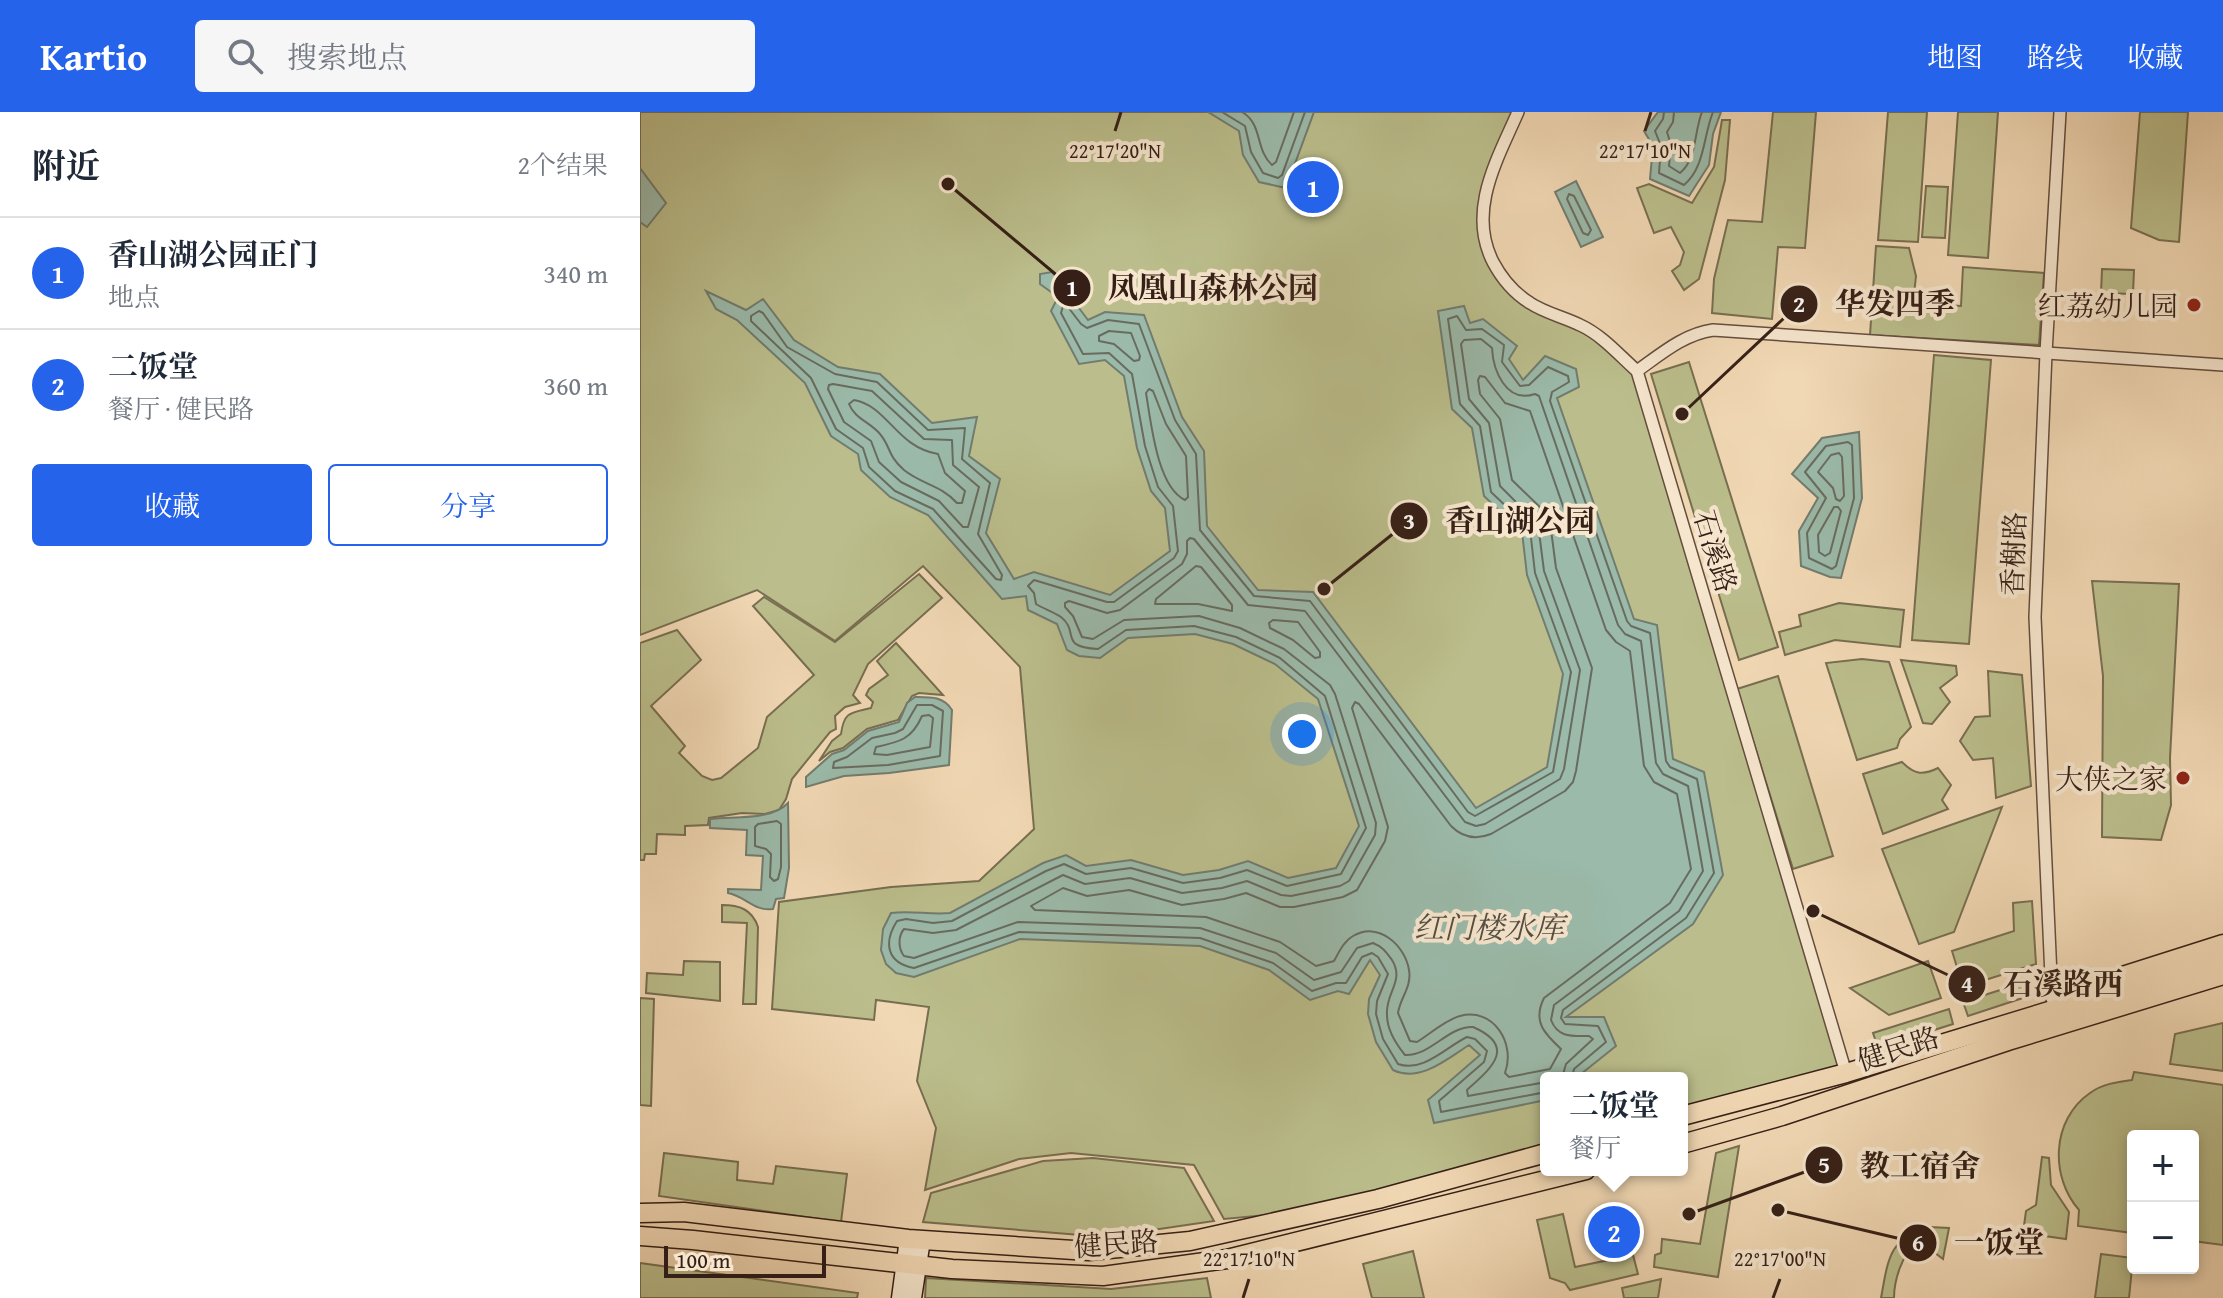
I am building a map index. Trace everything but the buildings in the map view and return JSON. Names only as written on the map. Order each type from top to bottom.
[{"type":"main road","points":[[2010,1032],[2052,999],[2223,944]]},
{"type":"main road","name":"健民路","points":[[1688,1142],[1782,1116],[2223,958]]},
{"type":"main road","name":"健民路","points":[[1688,1114],[2223,975]]},
{"type":"main road","points":[[2010,1032],[2051,1033],[2223,986]]},
{"type":"main road","name":"健民路","points":[[640,1213],[684,1212],[915,1239],[1089,1251],[1190,1241],[1378,1199],[1540,1155]]},
{"type":"main road","name":"健民路","points":[[640,1236],[911,1265],[1103,1276],[1205,1263],[1561,1176]]},
{"type":"main road","points":[[900,1298],[911,1265],[915,1239]]},
{"type":"main road","points":[[911,1265],[913,1298]]},
{"type":"street","points":[[1518,112],[1484,197],[1482,221],[1489,252],[1503,278],[1518,294],[1537,307],[1589,330],[1637,371],[1686,338],[1713,330],[2223,365]]},
{"type":"street","name":"香榭路","points":[[2052,999],[2035,617],[2060,112]]},
{"type":"street","name":"石溪路","points":[[1637,371],[1846,1073]]},
{"type":"green space","points":[[640,112],[1518,112],[1484,197],[1483,232],[1509,286],[1578,324],[1637,371],[1846,1073],[1688,1114],[1688,1072],[1540,1072],[1540,1154],[1330,1209],[1224,1219],[1194,1165],[1071,1153],[1019,1159],[925,1190],[936,1128],[917,1081],[929,1007],[876,1000],[874,1020],[772,1009],[779,902],[891,887],[979,881],[1034,829],[1020,667],[923,566],[835,641],[757,590],[640,635]]},
{"type":"green space","points":[[1773,112],[1816,112],[1805,248],[1778,247],[1772,319],[1712,313],[1714,279],[1728,220],[1762,222]]},
{"type":"green space","points":[[1888,112],[1927,112],[1918,242],[1878,240]]},
{"type":"green space","points":[[1958,112],[1998,112],[1988,258],[1948,255]]},
{"type":"green space","points":[[2140,112],[2188,112],[2179,242],[2159,240],[2131,228]]},
{"type":"green space","points":[[1722,120],[1730,120],[1725,180],[1699,279],[1684,290],[1672,271],[1680,265],[1684,252],[1671,227],[1654,233],[1637,188],[1649,184],[1692,203],[1714,167]]},
{"type":"green space","points":[[1926,186],[1948,187],[1945,238],[1922,237]]},
{"type":"green space","points":[[1876,246],[1909,248],[1916,276],[1913,303],[1961,306],[1963,267],[2044,273],[2039,345],[1870,335]]},
{"type":"green space","points":[[2102,269],[2134,270],[2133,294],[2101,293]]},
{"type":"green space","points":[[1934,355],[1991,360],[1969,644],[1912,640]]},
{"type":"green space","points":[[1689,362],[1778,647],[1739,660],[1651,374]]},
{"type":"green space","points":[[919,574],[942,598],[868,664],[853,695],[860,703],[845,707],[835,716],[836,729],[830,732],[792,779],[779,810],[709,818],[708,825],[685,826],[685,835],[657,834],[656,854],[645,854],[644,860],[640,860],[640,643],[677,630],[701,660],[651,706],[685,746],[679,753],[702,776],[712,780],[721,778],[758,748],[767,717],[814,675],[753,606],[764,597],[835,642]]},
{"type":"green space","points":[[2092,581],[2179,584],[2170,758],[2171,805],[2161,840],[2102,837],[2103,676]]},
{"type":"green space","points":[[1839,603],[1904,610],[1900,647],[1835,640],[1785,655],[1779,632],[1801,626],[1799,615]]},
{"type":"green space","points":[[896,643],[943,695],[919,693],[912,696],[898,720],[867,729],[843,748],[830,752],[819,761],[832,741],[841,734],[847,717],[871,708],[873,702],[866,695],[869,689],[888,675],[877,661]]},
{"type":"green space","points":[[1862,659],[1889,662],[1911,727],[1900,739],[1897,748],[1857,760],[1826,663]]},
{"type":"green space","points":[[1901,660],[1956,666],[1957,675],[1940,688],[1950,702],[1932,724],[1923,723]]},
{"type":"green space","points":[[1988,671],[2022,675],[2031,786],[1996,798],[1993,758],[1973,760],[1960,741],[1975,717],[1990,716]]},
{"type":"green space","points":[[1778,676],[1833,856],[1793,869],[1737,689]]},
{"type":"green space","points":[[1902,762],[1918,772],[1938,768],[1951,785],[1942,800],[1948,809],[1883,834],[1863,774]]},
{"type":"green space","points":[[2002,807],[1954,932],[1919,944],[1882,849]]},
{"type":"green space","points":[[2032,901],[2036,964],[1963,987],[1952,951],[2014,931],[2013,903]]},
{"type":"green space","points":[[722,905],[744,909],[758,927],[756,1004],[743,1004],[747,923],[722,922]]},
{"type":"green space","points":[[684,961],[720,962],[720,1001],[646,993],[647,973],[683,975]]},
{"type":"green space","points":[[1928,961],[1941,998],[1889,1015],[1850,988]]},
{"type":"green space","points":[[2028,981],[2032,995],[1968,1016],[1963,1002]]},
{"type":"green space","points":[[640,998],[654,999],[651,1106],[640,1105]]},
{"type":"green space","points":[[1949,1009],[1953,1024],[1878,1048],[1873,1033]]},
{"type":"green space","points":[[2223,1023],[2223,1071],[2170,1064],[2175,1034]]},
{"type":"green space","points":[[2134,1072],[2223,1085],[2223,1245],[2199,1242],[2199,1130],[2127,1130],[2127,1232],[2078,1226],[2079,1210],[2063,1182],[2059,1166],[2062,1133],[2077,1104],[2090,1093],[2105,1085],[2132,1080]]},
{"type":"green space","points":[[1739,1146],[1718,1277],[1654,1267],[1655,1255],[1661,1253],[1662,1239],[1700,1244],[1716,1153]]},
{"type":"green space","points":[[664,1153],[738,1162],[737,1180],[773,1184],[776,1166],[847,1174],[841,1222],[659,1196]]},
{"type":"green space","points":[[2042,1157],[2049,1158],[2051,1185],[2069,1212],[2066,1239],[2023,1233],[2026,1211],[2036,1205]]},
{"type":"green space","points":[[1093,1158],[1184,1168],[1214,1221],[1105,1237],[923,1222],[931,1193],[1043,1161]]},
{"type":"green space","points":[[1563,1214],[1575,1267],[1633,1255],[1638,1274],[1570,1290],[1565,1283],[1550,1278],[1537,1220]]},
{"type":"green space","points":[[1929,1227],[1949,1228],[1943,1259],[1923,1244],[1916,1243],[1900,1268],[1894,1298],[1881,1298],[1892,1253],[1905,1238]]},
{"type":"green space","points":[[1413,1251],[1424,1298],[1372,1298],[1363,1264]]},
{"type":"green space","points":[[2101,1254],[2127,1257],[2127,1274],[2131,1274],[2129,1298],[2095,1298]]},
{"type":"green space","points":[[640,1263],[858,1293],[857,1298],[640,1298]]},
{"type":"green space","points":[[926,1278],[1111,1289],[1207,1278],[1211,1298],[925,1298]]},
{"type":"green space","points":[[1661,1279],[1658,1298],[1624,1298],[1622,1288]]},
{"type":"water","points":[[1208,112],[1314,112],[1286,188],[1259,182],[1243,155],[1239,131]]},
{"type":"water","points":[[1658,112],[1721,112],[1713,134],[1709,165],[1689,196],[1650,179],[1653,146],[1644,131]]},
{"type":"water","points":[[640,168],[666,203],[647,227],[640,222]]},
{"type":"water","points":[[1576,181],[1603,237],[1581,247],[1555,192]]},
{"type":"water","name":"红门楼水库","points":[[1052,272],[1088,320],[1105,312],[1144,315],[1182,417],[1204,451],[1207,526],[1258,590],[1313,592],[1476,808],[1547,767],[1563,674],[1527,575],[1522,532],[1484,496],[1472,428],[1452,409],[1438,311],[1464,306],[1470,323],[1483,319],[1517,346],[1509,359],[1523,380],[1545,356],[1576,369],[1579,387],[1557,398],[1634,619],[1657,625],[1673,759],[1704,772],[1723,875],[1693,924],[1566,1017],[1604,1017],[1616,1046],[1584,1072],[1540,1072],[1540,1101],[1434,1123],[1428,1100],[1480,1055],[1469,1045],[1433,1068],[1413,1074],[1393,1070],[1376,1042],[1368,1014],[1369,999],[1380,975],[1370,960],[1349,994],[1338,991],[1310,1000],[1269,970],[1200,946],[1020,939],[914,977],[896,973],[886,964],[881,950],[883,929],[891,913],[950,913],[1043,863],[1066,855],[1086,866],[1131,860],[1183,875],[1219,870],[1248,861],[1288,878],[1336,868],[1359,826],[1318,699],[1275,664],[1233,644],[1195,634],[1128,638],[1100,658],[1079,656],[1067,650],[1057,624],[1028,610],[1026,596],[1002,599],[928,515],[890,497],[861,470],[858,454],[831,436],[805,383],[737,320],[716,309],[706,291],[746,310],[763,299],[794,340],[838,367],[880,374],[932,423],[977,417],[969,456],[1000,479],[986,533],[1014,579],[1034,572],[1110,595],[1170,551],[1165,508],[1151,491],[1137,448],[1124,376],[1105,360],[1079,364],[1051,311],[1058,297],[1040,284],[1040,274]]},
{"type":"water","points":[[1859,432],[1862,498],[1841,578],[1830,577],[1801,566],[1799,531],[1818,498],[1792,474],[1822,438]]},
{"type":"water","points":[[915,697],[940,700],[952,710],[949,765],[844,776],[806,787],[806,777],[832,754],[844,750],[868,731],[899,722],[907,703]]},
{"type":"water","points":[[788,803],[789,868],[784,898],[776,899],[773,909],[761,908],[728,893],[728,889],[761,890],[763,856],[746,855],[747,830],[710,828],[710,819],[772,813]]},
{"type":"place","name":"凤凰山森林公园","points":[[948,184]]},
{"type":"place","name":"香山湖公园正门","points":[[1313,187]]},
{"type":"place","name":"红荔幼儿园","points":[[2194,305]]},
{"type":"place","name":"华发四季","points":[[1682,414]]},
{"type":"place","name":"香山湖公园","points":[[1324,589]]},
{"type":"place","name":"大侠之家","points":[[2183,778]]},
{"type":"place","name":"石溪路西","points":[[1813,911]]},
{"type":"place","name":"一饭堂","points":[[1778,1210]]},
{"type":"place","name":"教工宿舍","points":[[1689,1214]]},
{"type":"place","name":"二饭堂","points":[[1614,1232]]}]
